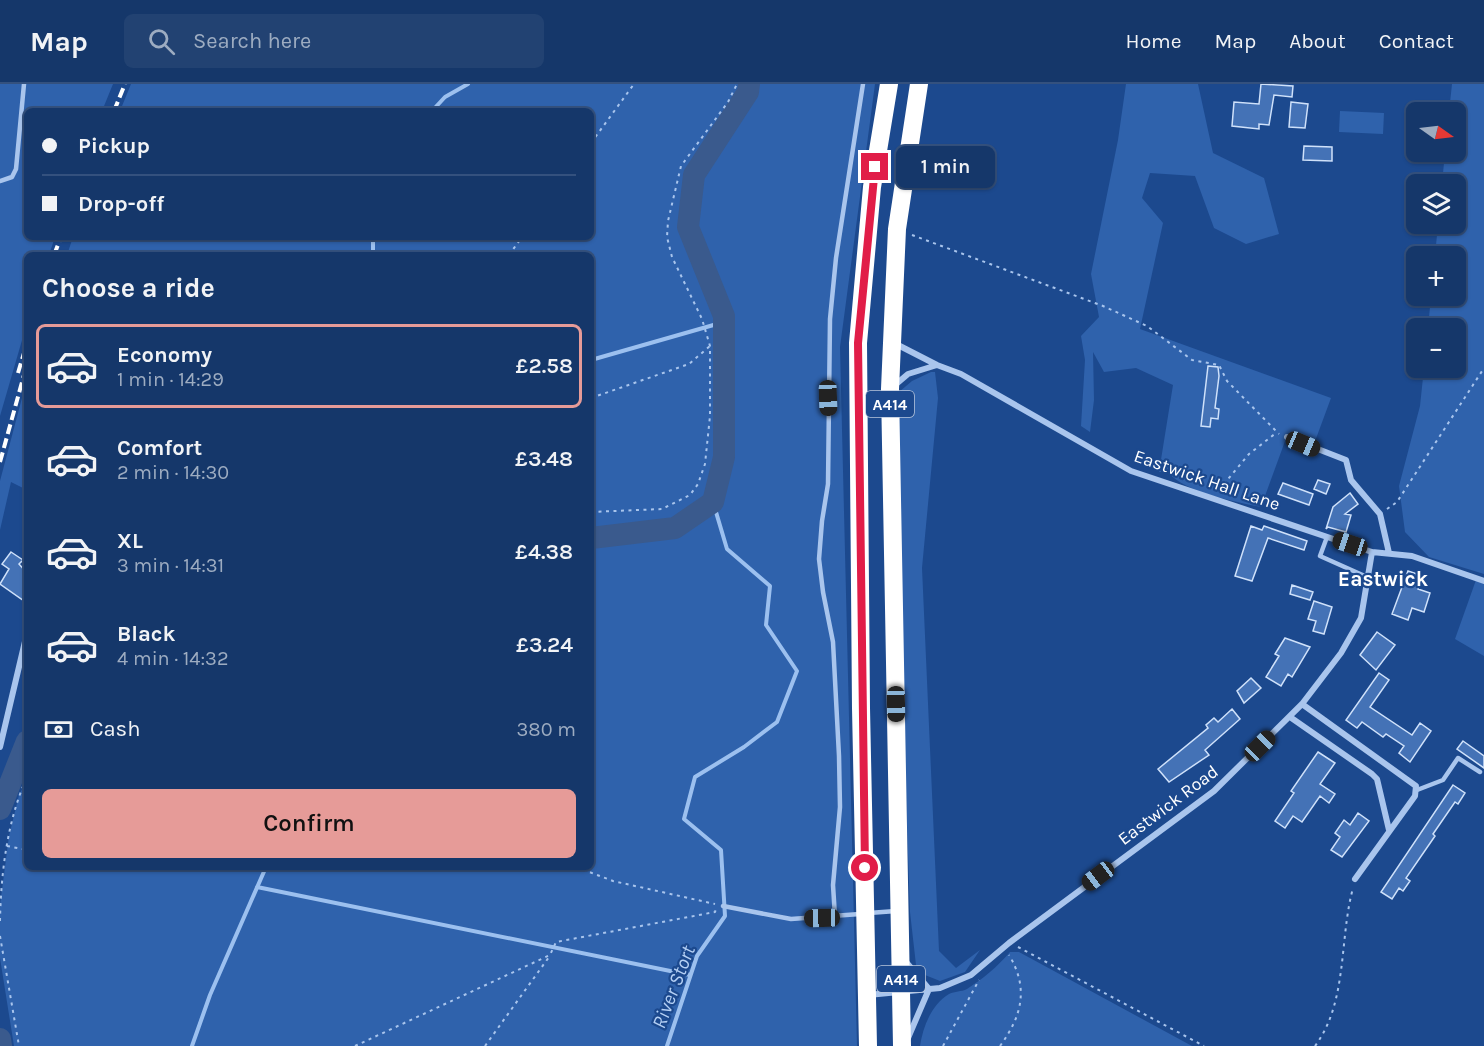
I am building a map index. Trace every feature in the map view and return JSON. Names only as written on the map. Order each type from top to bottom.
[{"type":"highway","name":"A414","points":[[868,1046],[858,343],[872,188],[889,84]]},
{"type":"highway","name":"A414","points":[[904,1046],[901,992],[890,389],[897,229],[919,84]]},
{"type":"street","name":"Eastwick Hall Lane","points":[[891,341],[937,365],[962,374],[1131,471],[1211,500],[1372,552],[1412,556],[1484,581]]},
{"type":"street","points":[[890,389],[908,374],[937,365]]},
{"type":"street","points":[[1287,437],[1346,460],[1351,480],[1380,514],[1389,553]]},
{"type":"street","name":"Eastwick Road","points":[[867,995],[929,989],[956,983],[990,961],[1007,945],[1214,791],[1302,704],[1341,653],[1363,608],[1372,552]]},
{"type":"street","points":[[0,747],[24,646]]},
{"type":"street","points":[[1302,704],[1414,782],[1417,790],[1355,879]]},
{"type":"street","points":[[1290,717],[1377,779],[1389,830]]},
{"type":"street","points":[[1372,774],[1382,761]]},
{"type":"street","points":[[901,954],[929,989],[904,1046]]},
{"type":"lane","points":[[0,181],[12,177],[16,169],[24,84]]},
{"type":"lane","points":[[835,917],[833,885],[839,818],[839,756],[833,642],[819,558],[828,484],[830,319],[836,258],[862,84]]},
{"type":"lane","points":[[1327,537],[1320,556],[1367,577]]},
{"type":"lane","points":[[1417,790],[1443,780],[1458,758],[1480,772]]},
{"type":"lane","points":[[723,906],[791,919],[900,911]]},
{"type":"path","points":[[594,139],[634,84]]},
{"type":"path","points":[[594,512],[662,509],[690,495],[698,484],[705,464],[710,416],[710,346],[702,319],[672,256],[667,237],[668,221],[681,165],[728,102],[736,84]]},
{"type":"path","points":[[897,229],[1103,306],[1147,326],[1192,360],[1219,365],[1227,381],[1276,433],[1287,437]]},
{"type":"path","points":[[510,252],[520,240]]},
{"type":"path","points":[[594,397],[689,364],[710,346]]},
{"type":"path","points":[[1380,514],[1397,502],[1484,368]]},
{"type":"path","points":[[1211,500],[1249,454],[1276,433]]},
{"type":"path","points":[[0,921],[1,885],[18,796],[24,783]]},
{"type":"path","points":[[8,846],[22,849]]},
{"type":"path","points":[[584,870],[613,881],[723,906]]},
{"type":"path","points":[[1315,1046],[1325,1033],[1336,998],[1355,879]]},
{"type":"path","points":[[485,1046],[550,955],[556,942],[715,912],[717,906]]},
{"type":"path","points":[[0,936],[19,1046]]},
{"type":"path","points":[[1000,1046],[1011,1031],[1021,1009],[1019,979],[1007,945]]},
{"type":"path","points":[[1007,945],[1204,1046]]},
{"type":"path","points":[[356,1046],[550,955]]},
{"type":"path","points":[[943,1046],[990,961]]},
{"type":"shaded area","points":[[0,84],[113,84],[103,108],[24,108],[24,240],[54,240],[50,252],[24,252],[24,333],[0,416]]},
{"type":"shaded area","points":[[131,84],[875,84],[840,347],[857,1046],[14,1046],[0,958],[0,905],[9,836],[19,795],[24,786],[24,870],[594,870],[594,252],[68,252],[72,240],[594,240],[594,108],[121,108]]},
{"type":"shaded area","points":[[1126,84],[1198,84],[1213,153],[1264,178],[1279,234],[1246,244],[1214,228],[1195,176],[1150,173],[1142,198],[1163,223],[1140,329],[1331,398],[1314,444],[1288,433],[1261,507],[1198,491],[1175,479],[1168,472],[1159,472],[1173,385],[1136,368],[1104,372],[1093,352],[1094,400],[1090,432],[1081,426],[1085,360],[1081,336],[1099,317],[1091,274],[1118,140]]},
{"type":"shaded area","points":[[1452,84],[1484,84],[1484,574],[1429,557],[1405,532],[1399,486],[1420,406],[1423,378],[1466,378],[1466,318],[1429,318],[1430,306],[1466,306],[1466,246],[1436,246],[1437,234],[1466,234],[1466,174],[1443,174],[1444,162],[1466,162],[1466,102],[1450,102]]},
{"type":"shaded area","points":[[1340,111],[1384,113],[1383,134],[1339,132]]},
{"type":"shaded area","points":[[935,372],[938,398],[922,568],[939,951],[956,968],[980,950],[965,972],[940,981],[925,975],[916,965],[910,912],[900,619],[899,392],[912,381]]},
{"type":"shaded area","points":[[24,390],[24,488],[11,482],[0,530],[0,481]]},
{"type":"shaded area","points":[[1476,580],[1484,584],[1484,656],[1455,639]]},
{"type":"shaded area","points":[[1010,952],[1019,952],[1192,1046],[920,1046],[923,1031],[937,1004],[949,994],[967,989],[979,981]]},
{"type":"building","points":[[1261,84],[1293,86],[1292,97],[1274,95],[1269,125],[1259,124],[1259,129],[1232,126],[1234,102],[1259,104]]},
{"type":"building","points":[[1291,102],[1308,104],[1305,128],[1289,127]]},
{"type":"building","points":[[1304,146],[1332,147],[1332,161],[1303,160]]},
{"type":"building","points":[[1208,366],[1218,367],[1219,376],[1215,408],[1219,409],[1218,419],[1211,418],[1210,427],[1201,426]]},
{"type":"building","points":[[1318,480],[1330,484],[1326,494],[1314,489]]},
{"type":"building","points":[[1283,483],[1313,494],[1309,505],[1278,494]]},
{"type":"building","points":[[1350,493],[1358,504],[1345,514],[1351,515],[1346,532],[1328,527],[1326,529],[1333,507]]},
{"type":"building","points":[[1251,526],[1262,530],[1264,526],[1307,541],[1304,550],[1268,538],[1252,581],[1235,576]]},
{"type":"building","points":[[11,552],[23,560],[19,564],[24,570],[24,601],[0,584],[9,569],[2,564]]},
{"type":"building","points":[[1408,571],[1423,576],[1418,589],[1430,593],[1424,612],[1412,608],[1408,620],[1392,614]]},
{"type":"building","points":[[1292,585],[1313,592],[1310,600],[1290,594]]},
{"type":"building","points":[[1314,601],[1332,607],[1324,634],[1313,631],[1316,621],[1308,619]]},
{"type":"building","points":[[1377,632],[1395,645],[1376,670],[1360,655]]},
{"type":"building","points":[[1285,638],[1310,647],[1292,677],[1288,674],[1281,686],[1266,677],[1279,656],[1275,654]]},
{"type":"building","points":[[1379,673],[1389,680],[1370,707],[1412,735],[1420,723],[1431,731],[1410,762],[1399,753],[1404,746],[1386,734],[1383,737],[1362,722],[1357,728],[1346,720]]},
{"type":"building","points":[[1251,678],[1261,688],[1244,703],[1237,691]]},
{"type":"building","points":[[1232,709],[1240,719],[1205,750],[1209,755],[1169,782],[1158,769],[1208,728],[1206,725],[1214,718],[1218,722]]},
{"type":"building","points":[[1463,741],[1484,756],[1484,768],[1457,749]]},
{"type":"building","points":[[1318,752],[1335,763],[1320,784],[1335,794],[1329,803],[1320,796],[1302,822],[1293,816],[1285,828],[1275,821],[1294,793],[1291,791]]},
{"type":"building","points":[[1453,785],[1465,793],[1458,804],[1455,802],[1433,834],[1435,836],[1406,878],[1410,881],[1403,891],[1399,888],[1392,899],[1381,892]]},
{"type":"building","points":[[1358,813],[1369,821],[1342,857],[1331,850],[1340,837],[1335,833],[1344,820],[1350,825]]},
{"type":"waterway","points":[[435,108],[445,97],[468,84]]},
{"type":"waterway","points":[[594,538],[675,528],[713,502],[724,457],[724,316],[688,227],[694,175],[748,92],[749,84]]},
{"type":"waterway","points":[[373,240],[373,252]]},
{"type":"waterway","points":[[594,359],[724,322]]},
{"type":"waterway","name":"River Stort","points":[[667,1046],[697,956],[725,916],[721,850],[684,819],[695,777],[744,747],[777,722],[797,671],[766,625],[770,586],[727,549],[713,502]]},
{"type":"waterway","points":[[0,809],[24,749]]},
{"type":"waterway","points":[[192,1046],[210,995],[265,870]]},
{"type":"waterway","points":[[257,887],[690,975]]},
{"type":"waterway","points":[[0,1039],[1,1046]]},
{"type":"railway","points":[[115,108],[125,84]]},
{"type":"railway","points":[[55,252],[60,240]]},
{"type":"railway","points":[[18,373],[24,353]]},
{"type":"railway","points":[[0,462],[24,375]]},
{"type":"district","name":"Eastwick","points":[[1383,579]]},
{"type":"route","points":[[865,868],[858,343],[875,167]]}]
